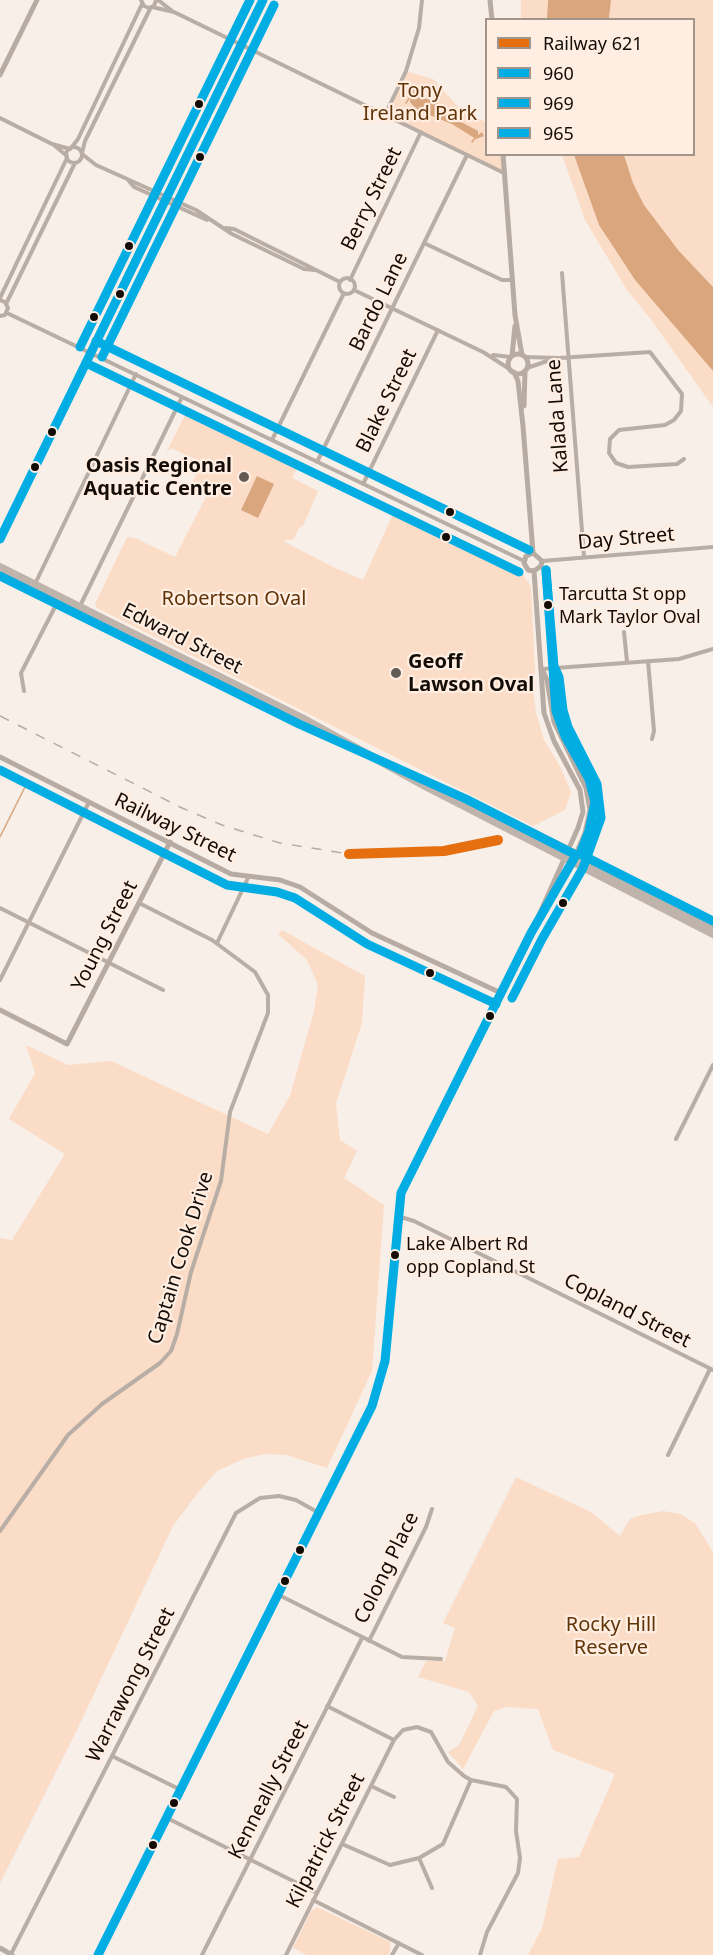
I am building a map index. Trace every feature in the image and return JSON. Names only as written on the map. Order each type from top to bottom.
[{"type":"highway","name":"Edward Street","points":[[0,567],[35,584],[78,610],[302,718],[568,862],[713,934]]},
{"type":"highway","name":"Edward Street","points":[[0,576],[56,604],[78,610]]},
{"type":"highway","name":"Edward Street","points":[[369,756],[466,800],[713,927]]},
{"type":"street","points":[[0,75],[37,0]]},
{"type":"street","points":[[7,313],[6,304],[23,268],[58,195],[76,163],[82,159],[82,153],[97,115],[132,43],[157,0],[174,12],[240,45],[504,172]]},
{"type":"street","points":[[0,539],[262,0]]},
{"type":"street","points":[[386,115],[410,60],[419,28],[422,0]]},
{"type":"street","points":[[490,0],[492,18]]},
{"type":"street","points":[[6,304],[0,299],[41,216],[70,149],[126,40],[141,2],[174,12]]},
{"type":"street","points":[[126,40],[132,43]]},
{"type":"street","points":[[115,62],[121,65]]},
{"type":"street","points":[[102,90],[108,93]]},
{"type":"street","points":[[91,112],[97,115]]},
{"type":"street","points":[[0,118],[52,144],[79,149],[96,165],[129,181],[137,182],[165,199],[225,228],[234,229],[340,282],[350,280],[354,285],[354,290]]},
{"type":"street","name":"Berry Street","points":[[350,280],[421,132]]},
{"type":"street","points":[[52,144],[76,163],[96,165]]},
{"type":"street","name":"Bardo Lane","points":[[317,462],[467,155]]},
{"type":"street","points":[[502,156],[515,315],[512,357],[509,365],[518,381],[533,553],[542,561],[541,567],[534,571]]},
{"type":"street","points":[[52,192],[58,195]]},
{"type":"street","points":[[41,216],[47,219]]},
{"type":"street","points":[[28,243],[34,246]]},
{"type":"street","points":[[424,243],[502,280],[513,280]]},
{"type":"street","points":[[17,266],[23,268]]},
{"type":"street","name":"Kalada Lane","points":[[562,273],[584,557]]},
{"type":"street","points":[[340,282],[339,287],[344,293]]},
{"type":"street","points":[[354,290],[483,352],[512,371],[526,370],[559,358]]},
{"type":"street","points":[[344,293],[354,290]]},
{"type":"street","points":[[273,440],[344,293]]},
{"type":"street","points":[[7,313],[524,561],[526,568],[534,571]]},
{"type":"street","points":[[0,317],[7,313]]},
{"type":"street","points":[[515,315],[526,370],[523,426]]},
{"type":"street","name":"Blake Street","points":[[363,484],[438,330]]},
{"type":"street","points":[[483,352],[512,357],[559,358],[650,352],[682,394],[681,411],[674,420],[665,424],[619,430],[610,439],[609,453],[615,463],[628,468],[677,464],[684,459]]},
{"type":"street","points":[[35,584],[136,374]]},
{"type":"street","points":[[78,610],[182,397]]},
{"type":"street","name":"Day Street","points":[[542,561],[713,547]]},
{"type":"street","points":[[524,561],[528,555],[533,553]]},
{"type":"street","points":[[534,571],[545,694],[543,705],[554,741],[582,796],[581,820],[572,853]]},
{"type":"street","points":[[24,691],[21,673],[56,604]]},
{"type":"street","points":[[624,632],[627,662]]},
{"type":"street","points":[[542,669],[688,657],[713,649]]},
{"type":"street","points":[[648,661],[654,730],[652,739]]},
{"type":"street","points":[[98,1955],[372,1406],[382,1376],[401,1193],[531,933],[588,825],[588,795],[557,732],[545,694]]},
{"type":"street","points":[[543,705],[550,704]]},
{"type":"street","name":"Railway Street","points":[[0,758],[231,874],[248,878],[280,880],[300,887],[376,935],[501,993]]},
{"type":"street","points":[[0,980],[89,802]]},
{"type":"street","name":"Young Street","points":[[0,1010],[67,1044],[170,842]]},
{"type":"street","points":[[217,943],[248,878]]},
{"type":"street","name":"Captain Cook Drive","points":[[0,1531],[68,1435],[102,1404],[160,1363],[171,1351],[177,1335],[191,1272],[221,1180],[232,1106],[265,1023],[268,995],[262,979],[255,972],[217,943],[139,903]]},
{"type":"street","points":[[0,908],[163,990]]},
{"type":"street","points":[[676,1139],[713,1065]]},
{"type":"street","name":"Copland Street","points":[[397,1216],[414,1221],[712,1370]]},
{"type":"street","points":[[668,1455],[712,1370]]},
{"type":"street","name":"Warrawong Street","points":[[12,1955],[236,1513],[260,1498],[279,1496],[296,1500],[320,1513]]},
{"type":"street","name":"Colong Place","points":[[369,1641],[426,1527],[432,1509]]},
{"type":"street","points":[[279,1595],[405,1658],[441,1659]]},
{"type":"street","name":"Kenneally Street","points":[[202,1955],[362,1638]]},
{"type":"street","points":[[327,1706],[394,1740],[409,1728],[424,1728],[435,1738],[448,1762],[471,1780],[506,1787],[515,1795],[519,1804],[516,1822],[520,1858],[518,1873],[487,1932],[480,1955]]},
{"type":"street","name":"Kilpatrick Street","points":[[286,1955],[394,1740]]},
{"type":"street","points":[[112,1756],[181,1790]]},
{"type":"street","points":[[342,1844],[390,1865],[419,1858],[443,1844],[471,1780]]},
{"type":"street","points":[[371,1786],[394,1797]]},
{"type":"street","points":[[167,1818],[317,1893]]},
{"type":"street","points":[[419,1858],[432,1888]]},
{"type":"street","points":[[313,1900],[422,1955]]},
{"type":"street","points":[[392,1955],[399,1943]]},
{"type":"street","points":[[3,1951],[12,1955]]},
{"type":"green space","points":[[521,0],[548,0],[547,18],[521,18]]},
{"type":"green space","points":[[611,0],[713,0],[713,287],[679,251],[644,205],[633,183],[624,156],[695,156],[695,18],[609,18]]},
{"type":"green space","name":"Tony Ireland Park","points":[[406,71],[433,79],[463,112],[485,122],[485,156],[502,156],[503,172],[385,115]]},
{"type":"green space","points":[[562,156],[574,156],[599,225],[635,280],[713,371],[713,407],[627,290],[585,220]]},
{"type":"green space","name":"Robertson Oval","points":[[187,411],[202,419],[201,422],[298,466],[292,478],[318,491],[303,526],[299,528],[294,539],[283,541],[331,566],[363,580],[394,512],[520,570],[531,587],[535,669],[533,689],[536,713],[544,740],[561,768],[571,792],[565,810],[533,826],[97,608],[95,604],[127,537],[135,538],[175,557],[208,493],[192,485],[196,474],[190,471],[195,459],[171,448],[166,453]]},
{"type":"green space","points":[[282,930],[365,976],[362,1023],[336,1103],[340,1140],[357,1151],[344,1178],[384,1205],[372,1371],[327,1468],[287,1455],[265,1454],[243,1459],[217,1471],[173,1526],[77,1730],[0,1883],[0,1238],[12,1240],[65,1154],[9,1119],[35,1073],[26,1045],[68,1065],[111,1061],[268,1134],[290,1096],[314,1011],[318,985],[307,960],[278,934]]},
{"type":"green space","name":"Rocky Hill Reserve","points":[[516,1477],[591,1512],[620,1536],[630,1519],[638,1516],[663,1511],[680,1514],[695,1523],[713,1552],[713,1955],[528,1955],[542,1928],[558,1859],[579,1857],[615,1774],[553,1750],[538,1709],[506,1707],[494,1711],[463,1769],[448,1752],[459,1745],[478,1706],[469,1692],[418,1677],[426,1661],[445,1661],[455,1628],[443,1623]]},
{"type":"green space","points":[[317,1907],[390,1942],[390,1952],[388,1955],[307,1955],[293,1948],[311,1911]]},
{"type":"shaded area","points":[[548,0],[611,0],[609,18],[547,18]]},
{"type":"shaded area","points":[[415,88],[423,91],[424,98],[436,101],[446,114],[478,131],[478,135],[482,132],[484,136],[476,139],[452,124],[417,110],[410,102],[410,96]]},
{"type":"shaded area","points":[[574,156],[624,156],[633,183],[644,205],[679,251],[713,287],[713,371],[635,280],[599,225]]},
{"type":"shaded area","points":[[257,476],[274,484],[258,518],[241,510]]},
{"type":"waterway","points":[[406,103],[410,97]]},
{"type":"waterway","points":[[472,142],[475,138]]},
{"type":"waterway","points":[[0,837],[28,781]]},
{"type":"railway","points":[[0,716],[182,808],[222,825],[280,843],[349,854]]},
{"type":"rail line","name":"621","points":[[349,854],[444,851],[498,840]]},
{"type":"transit line","name":"965","points":[[80,347],[250,0]]},
{"type":"transit line","name":"960","points":[[0,539],[263,0]]},
{"type":"transit line","name":"969","points":[[102,357],[274,5]]},
{"type":"transit line","name":"965","points":[[96,341],[529,550]]},
{"type":"transit line","name":"969","points":[[86,363],[519,572]]},
{"type":"transit line","name":"969","points":[[512,998],[542,939],[583,868],[601,818],[597,784],[568,727],[563,710],[559,677],[554,666],[546,570]]},
{"type":"transit line","name":"965","points":[[546,570],[556,711],[565,736],[589,779],[595,802],[589,831],[580,854],[713,921]]},
{"type":"transit line","name":"960","points":[[0,576],[299,724],[466,799],[576,855],[531,933],[401,1193],[385,1361],[372,1406],[98,1955]]},
{"type":"transit line","name":"969","points":[[0,770],[227,885],[277,892],[295,898],[367,944],[496,1004]]},
{"type":"place","name":"Oasis Regional Aquatic Centre","points":[[244,477]]},
{"type":"place","name":"Tarcutta St opp Mark Taylor Oval","points":[[548,605]]},
{"type":"place","name":"Geoff Lawson Oval","points":[[396,673]]},
{"type":"place","name":"Lake Albert Rd opp Copland St","points":[[395,1255]]}]
